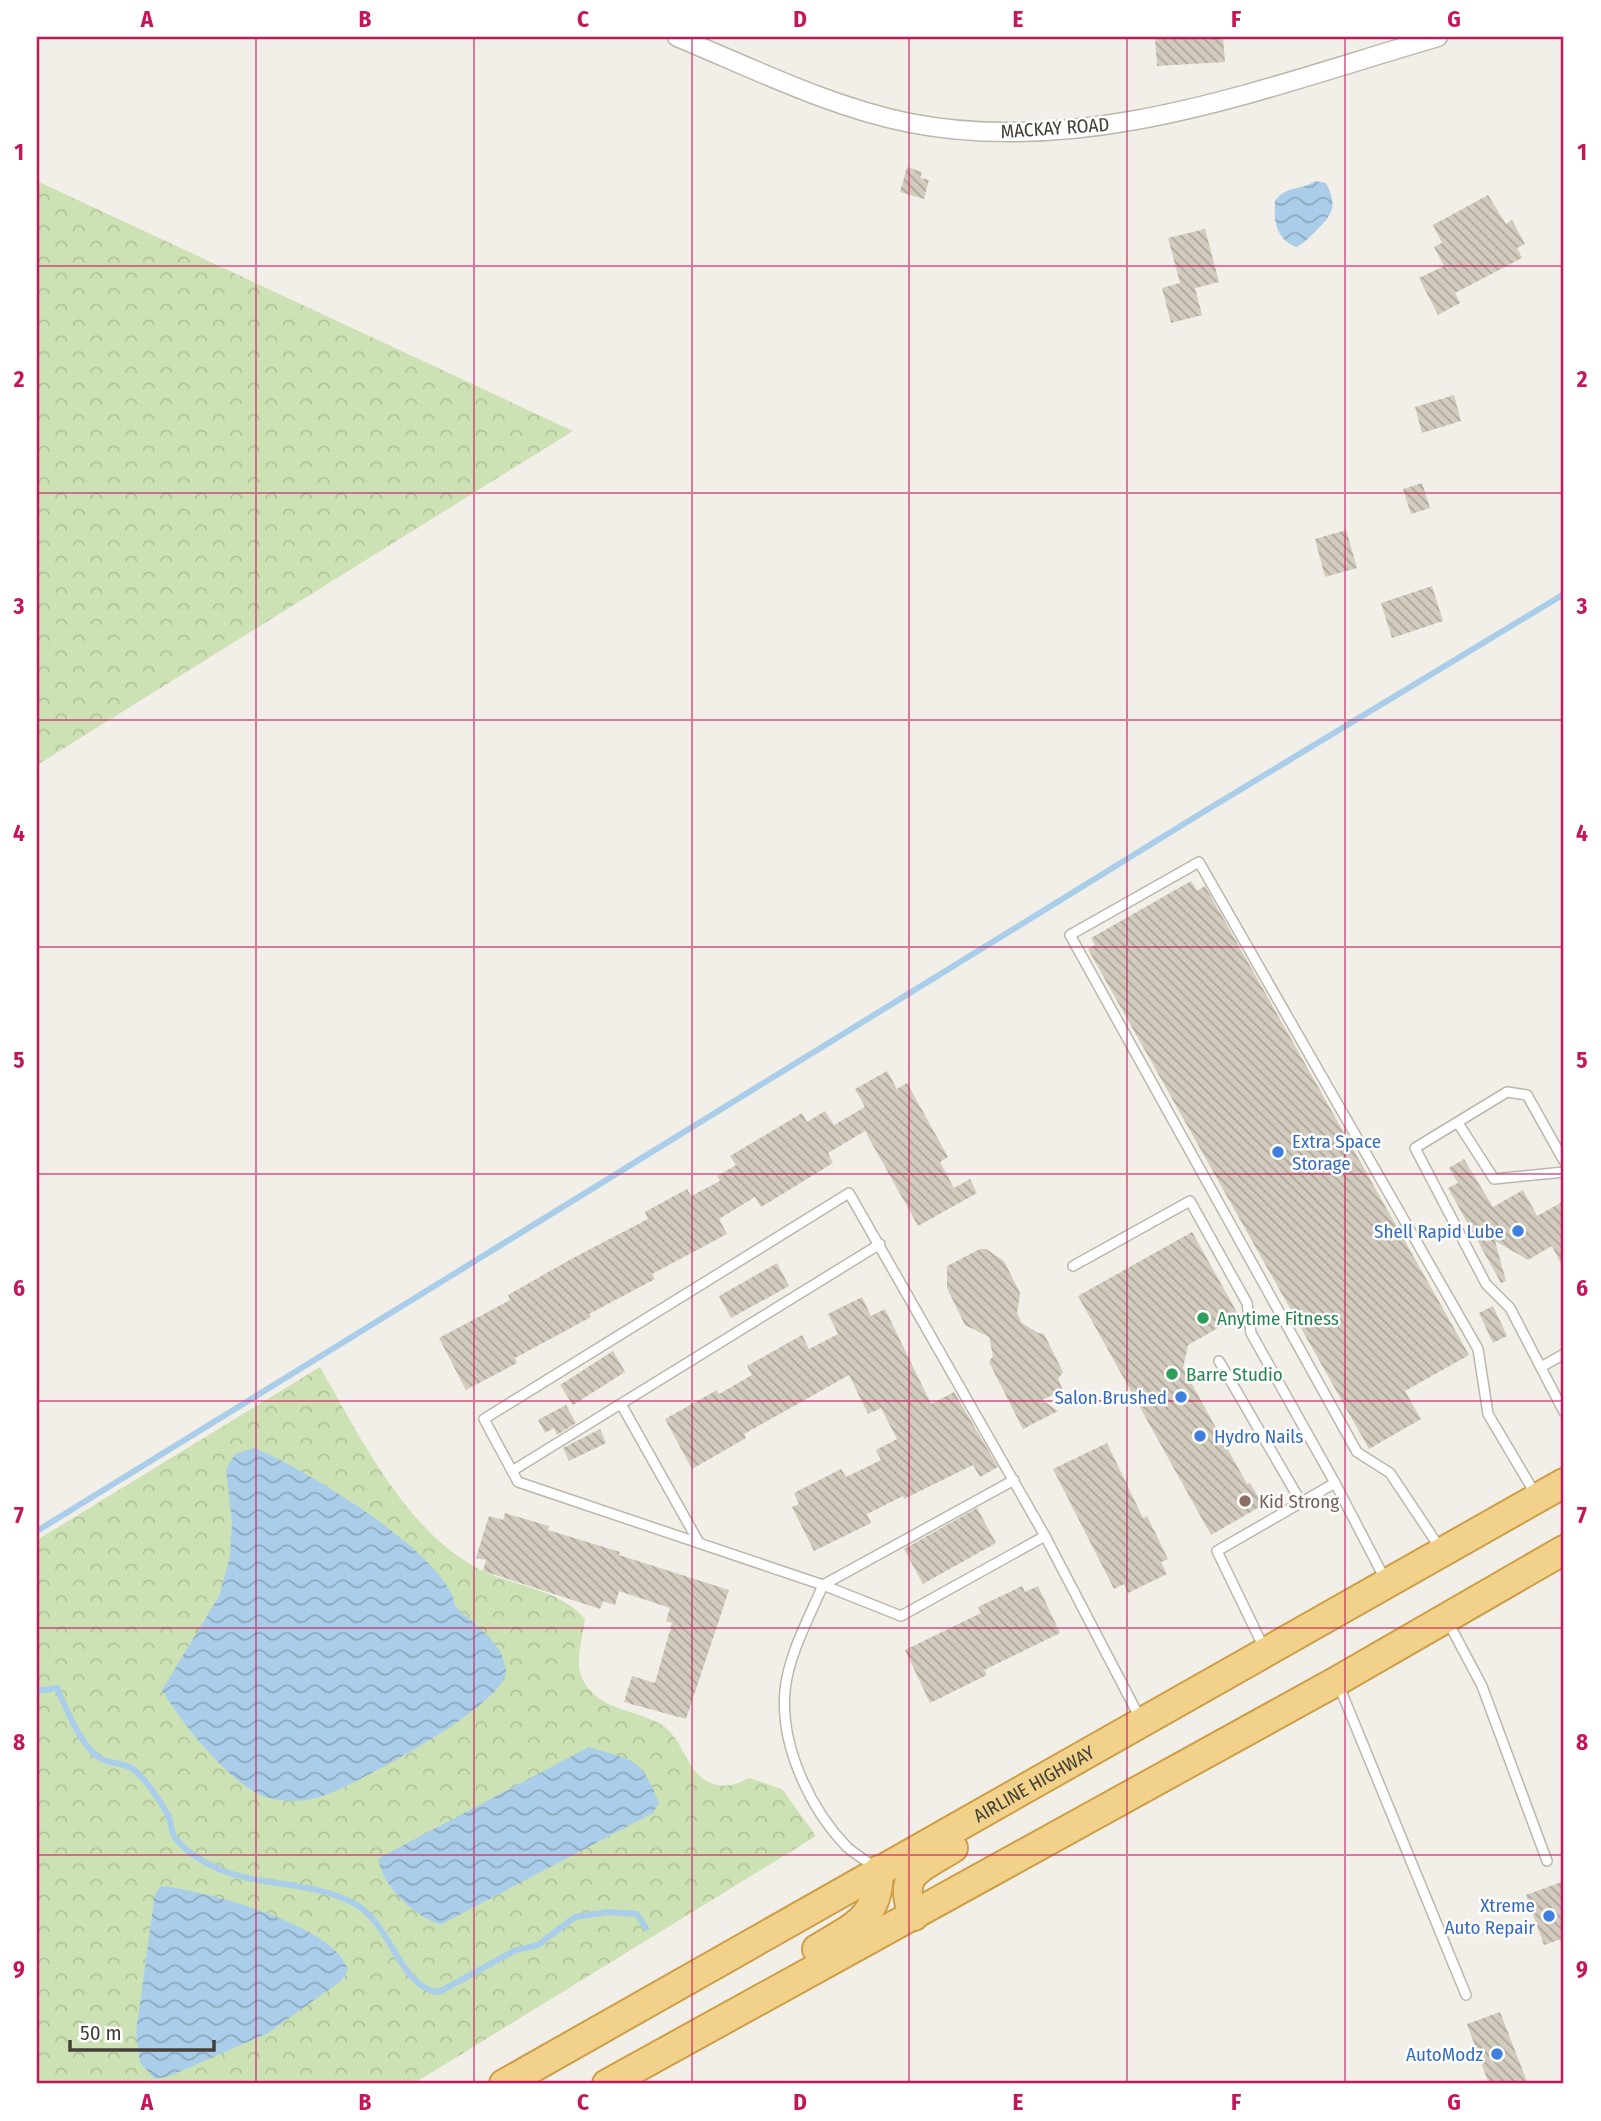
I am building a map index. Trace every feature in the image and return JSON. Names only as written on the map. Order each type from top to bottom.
[{"type":"highway","name":"AIRLINE HIGHWAY","points":[[504,2084],[1564,1483]]},
{"type":"highway","points":[[607,2084],[1337,1681],[1564,1550]]},
{"type":"highway","points":[[914,1916],[905,1892],[908,1880],[923,1866],[1076,1774],[1086,1753]]},
{"type":"highway","points":[[740,2012],[747,1991],[864,1920],[876,1898],[879,1870]]},
{"type":"street","name":"MACKAY ROAD","points":[[677,37],[862,109],[955,131],[1004,133],[1075,131],[1120,124],[1231,96],[1437,37]]},
{"type":"lane","points":[[1443,1552],[1390,1473],[1357,1452],[1070,935],[1199,862],[1478,1349],[1488,1414],[1538,1498]]},
{"type":"lane","points":[[1564,1161],[1527,1095],[1507,1092],[1415,1149],[1486,1284],[1510,1308],[1564,1412]]},
{"type":"lane","points":[[1458,1123],[1494,1179],[1564,1172]]},
{"type":"lane","points":[[1045,1536],[901,1616],[698,1541],[518,1482],[484,1419],[849,1193],[1014,1480],[1045,1536],[1142,1721]]},
{"type":"lane","points":[[1073,1266],[1190,1202],[1247,1303],[1251,1333],[1335,1483],[1387,1583]]},
{"type":"lane","points":[[512,1471],[880,1244]]},
{"type":"lane","points":[[1541,1367],[1564,1354]]},
{"type":"lane","points":[[1219,1361],[1301,1502]]},
{"type":"lane","points":[[621,1404],[698,1541]]},
{"type":"lane","points":[[879,1870],[849,1849],[827,1823],[810,1793],[788,1738],[785,1690],[800,1641],[823,1585],[1014,1480]]},
{"type":"lane","points":[[1266,1651],[1217,1551],[1335,1483]]},
{"type":"lane","points":[[1446,1619],[1482,1686],[1547,1861]]},
{"type":"lane","points":[[1337,1681],[1465,1995]]},
{"type":"green space","points":[[37,181],[573,431],[37,765]]},
{"type":"green space","points":[[320,1367],[386,1478],[426,1529],[475,1567],[561,1600],[585,1619],[579,1667],[591,1692],[609,1704],[662,1725],[675,1738],[689,1763],[709,1782],[729,1785],[749,1778],[782,1789],[816,1836],[413,2084],[37,2084],[37,1540]]},
{"type":"water","points":[[1315,181],[1326,183],[1332,199],[1331,211],[1320,227],[1296,247],[1284,239],[1277,228],[1275,201],[1289,190]]},
{"type":"water","points":[[254,1448],[337,1493],[402,1539],[428,1563],[447,1586],[455,1606],[494,1642],[500,1651],[506,1671],[500,1686],[482,1704],[424,1744],[333,1792],[304,1800],[269,1798],[240,1782],[194,1735],[162,1690],[219,1596],[230,1556],[232,1523],[226,1469],[235,1454]]},
{"type":"water","points":[[589,1747],[626,1759],[641,1769],[659,1803],[653,1813],[442,1924],[422,1916],[392,1889],[380,1868],[379,1858]]},
{"type":"water","points":[[161,1886],[206,1894],[295,1925],[339,1954],[348,1971],[341,1981],[268,2033],[170,2076],[155,2079],[140,2063],[136,2032],[155,1894]]},
{"type":"building","points":[[1155,37],[1223,37],[1225,62],[1157,66]]},
{"type":"building","points":[[907,167],[922,172],[920,178],[929,180],[924,199],[900,192]]},
{"type":"building","points":[[1488,195],[1506,224],[1512,220],[1525,244],[1517,248],[1522,258],[1455,293],[1460,303],[1438,315],[1419,278],[1444,266],[1434,247],[1442,243],[1433,225]]},
{"type":"building","points":[[1205,229],[1219,282],[1195,288],[1202,315],[1171,323],[1162,288],[1180,283],[1168,238]]},
{"type":"building","points":[[1454,395],[1461,421],[1422,433],[1415,407]]},
{"type":"building","points":[[1422,483],[1430,508],[1411,514],[1403,489]]},
{"type":"building","points":[[1346,530],[1357,568],[1325,577],[1315,539]]},
{"type":"building","points":[[1432,586],[1443,621],[1392,638],[1381,603]]},
{"type":"building","name":"Extra Space Storage","points":[[1191,881],[1197,891],[1205,886],[1469,1355],[1405,1391],[1421,1419],[1369,1449],[1088,949],[1095,945],[1091,938]]},
{"type":"building","points":[[887,1071],[897,1089],[907,1083],[948,1157],[940,1162],[954,1188],[970,1179],[977,1193],[918,1226],[865,1131],[828,1153],[833,1163],[761,1207],[755,1197],[719,1219],[727,1234],[652,1274],[655,1279],[589,1314],[591,1317],[515,1358],[517,1363],[466,1390],[439,1338],[510,1300],[508,1295],[648,1219],[645,1212],[687,1189],[691,1196],[720,1181],[717,1176],[736,1165],[730,1156],[802,1113],[807,1122],[825,1111],[834,1125],[865,1107],[855,1089]]},
{"type":"building","name":"Shell Rapid Lube","points":[[1464,1159],[1493,1207],[1523,1190],[1537,1216],[1564,1201],[1564,1270],[1552,1246],[1528,1260],[1495,1241],[1506,1281],[1501,1283],[1448,1188],[1458,1183],[1449,1168]]},
{"type":"building","points":[[1192,1232],[1239,1316],[1188,1345],[1183,1368],[1247,1484],[1250,1483],[1263,1505],[1211,1535],[1078,1296]]},
{"type":"building","points":[[980,1249],[986,1249],[1004,1261],[1020,1293],[1017,1313],[1022,1323],[1044,1334],[1063,1372],[1058,1379],[1063,1390],[1042,1400],[1058,1411],[1023,1429],[989,1362],[993,1356],[989,1337],[965,1325],[947,1288],[947,1266]]},
{"type":"building","points":[[777,1263],[789,1286],[731,1318],[719,1296]]},
{"type":"building","points":[[862,1297],[871,1316],[885,1309],[931,1404],[954,1392],[998,1467],[980,1477],[973,1465],[904,1499],[903,1496],[867,1514],[871,1523],[814,1551],[792,1507],[799,1504],[794,1493],[841,1469],[846,1477],[881,1460],[876,1450],[897,1439],[881,1408],[868,1414],[849,1375],[744,1434],[746,1438],[692,1469],[665,1419],[717,1390],[719,1394],[752,1375],[747,1366],[802,1335],[809,1349],[838,1334],[828,1314]]},
{"type":"building","points":[[1493,1306],[1507,1336],[1493,1343],[1479,1313]]},
{"type":"building","points":[[613,1351],[625,1372],[573,1405],[560,1385]]},
{"type":"building","points":[[566,1405],[576,1423],[557,1435],[554,1428],[545,1433],[538,1420]]},
{"type":"building","points":[[600,1429],[606,1443],[569,1461],[563,1448]]},
{"type":"building","points":[[1107,1443],[1143,1518],[1147,1516],[1168,1559],[1161,1562],[1167,1574],[1128,1593],[1124,1584],[1114,1589],[1053,1469]]},
{"type":"building","points":[[977,1508],[996,1543],[923,1584],[904,1549]]},
{"type":"building","points":[[505,1513],[549,1526],[548,1530],[620,1552],[619,1555],[729,1590],[686,1719],[624,1702],[632,1676],[655,1683],[672,1623],[666,1621],[670,1608],[619,1591],[615,1605],[603,1601],[600,1609],[483,1571],[486,1560],[476,1558],[489,1516],[503,1520]]},
{"type":"building","points":[[1022,1586],[1025,1592],[1038,1586],[1060,1633],[984,1670],[987,1675],[930,1703],[905,1650],[981,1613],[978,1607]]},
{"type":"building","name":"Xtreme Auto Repair","points":[[1564,1881],[1564,1938],[1544,1945],[1526,1895]]},
{"type":"building","name":"AutoModz","points":[[1500,2012],[1528,2084],[1489,2084],[1467,2024]]},
{"type":"waterway","points":[[37,1531],[1200,814],[1564,594]]},
{"type":"waterway","points":[[37,1691],[57,1688],[74,1725],[91,1751],[102,1759],[133,1769],[143,1778],[168,1815],[174,1836],[189,1852],[221,1870],[322,1891],[355,1904],[378,1925],[414,1980],[426,1988],[439,1992],[516,1950],[538,1945],[575,1917],[608,1912],[637,1914],[646,1928]]},
{"type":"place","name":"Extra Space Storage","points":[[1278,1152]]},
{"type":"place","name":"Shell Rapid Lube","points":[[1518,1231]]},
{"type":"place","name":"Anytime Fitness","points":[[1203,1318]]},
{"type":"place","name":"Barre Studio","points":[[1172,1374]]},
{"type":"place","name":"Salon Brushed","points":[[1181,1397]]},
{"type":"place","name":"Hydro Nails","points":[[1200,1436]]},
{"type":"place","name":"Kid Strong","points":[[1245,1501]]},
{"type":"place","name":"Xtreme Auto Repair","points":[[1549,1916]]},
{"type":"place","name":"AutoModz","points":[[1497,2054]]}]
